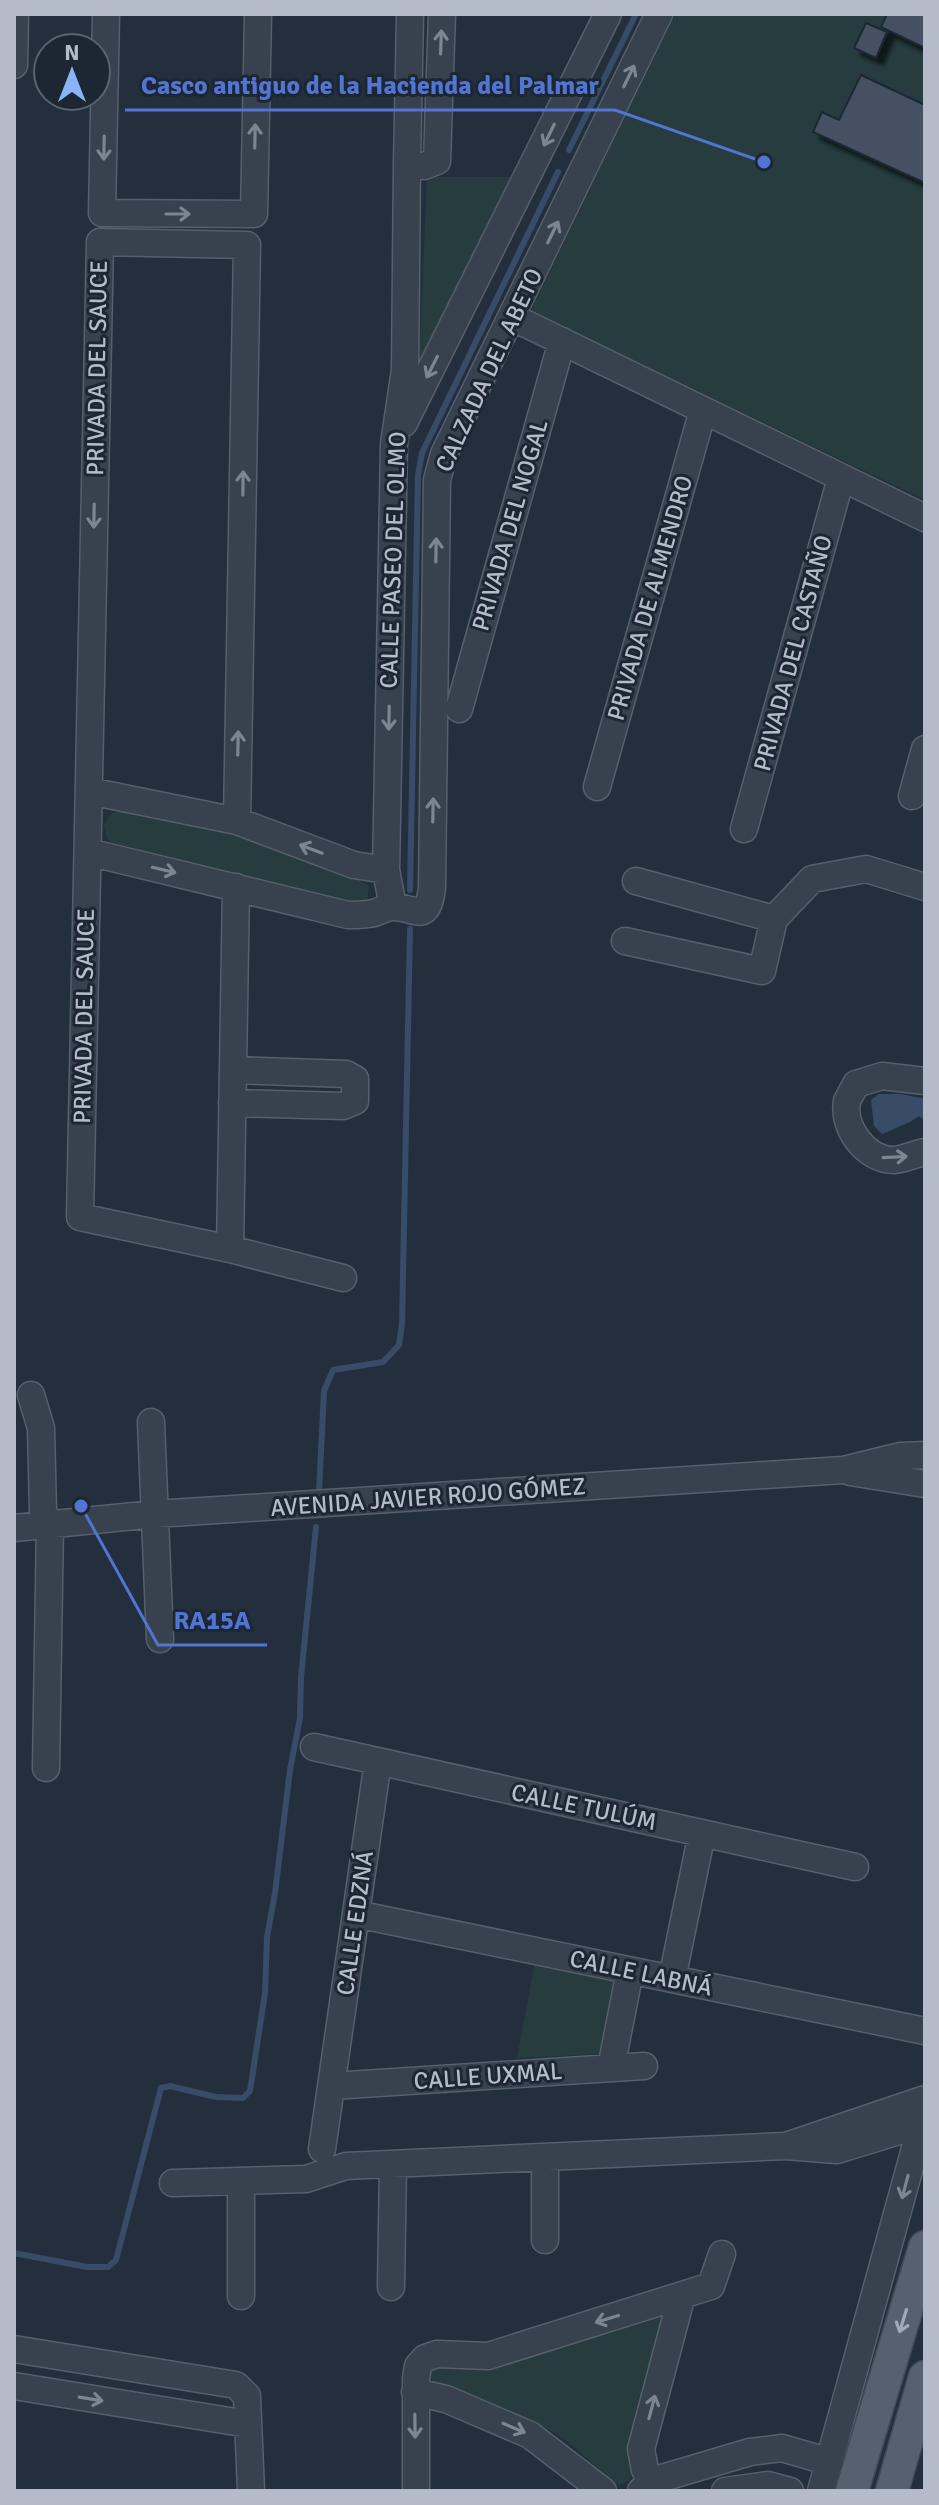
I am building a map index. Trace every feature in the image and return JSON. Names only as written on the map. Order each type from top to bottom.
[{"type":"main road","points":[[852,2491],[925,2247]]},
{"type":"main road","points":[[892,2491],[925,2377]]},
{"type":"street","points":[[14,65],[15,14]]},
{"type":"street","points":[[106,14],[102,213],[223,214],[254,214],[258,14]]},
{"type":"street","name":"CALLE PASEO DEL OLMO","points":[[393,907],[386,870],[394,444],[405,370],[410,14]]},
{"type":"street","points":[[407,164],[424,166],[437,161],[442,14]]},
{"type":"street","name":"CALZADA DEL ABETO","points":[[394,444],[608,14]]},
{"type":"street","name":"CALZADA DEL ABETO","points":[[393,907],[417,913],[426,909],[431,900],[437,480],[444,454],[659,14]]},
{"type":"street","name":"PRIVADA DEL SAUCE","points":[[230,1249],[80,1217],[100,242],[247,245],[237,821]]},
{"type":"street","points":[[512,317],[925,518]]},
{"type":"street","name":"PRIVADA DEL NOGAL","points":[[459,709],[562,341]]},
{"type":"street","name":"PRIVADA DE ALMENDRO","points":[[597,787],[703,410]]},
{"type":"street","name":"PRIVADA DEL CASTAÑO","points":[[744,829],[841,478]]},
{"type":"street","points":[[912,796],[925,749]]},
{"type":"street","points":[[89,791],[237,821],[354,865],[386,870]]},
{"type":"street","points":[[88,852],[348,915],[371,914],[393,907]]},
{"type":"street","points":[[625,941],[762,971],[774,919],[812,879],[866,869],[925,887]]},
{"type":"street","points":[[636,881],[774,919]]},
{"type":"street","points":[[236,887],[230,1249],[343,1278]]},
{"type":"street","points":[[232,1103],[343,1106],[355,1101],[357,1087],[355,1079],[346,1074],[233,1070]]},
{"type":"street","points":[[925,1081],[882,1076],[856,1084],[847,1101],[848,1117],[857,1140],[873,1156],[895,1160],[925,1152]]},
{"type":"street","points":[[31,1395],[41,1428],[43,1512],[50,1524],[46,1768]]},
{"type":"street","points":[[151,1422],[160,1639]]},
{"type":"street","name":"AVENIDA JAVIER ROJO GÓMEZ","points":[[14,1528],[155,1514],[843,1470],[900,1456],[925,1455]]},
{"type":"street","name":"AVENIDA JAVIER ROJO GÓMEZ","points":[[843,1470],[925,1484]]},
{"type":"street","name":"CALLE TULÚM","points":[[314,1747],[855,1867]]},
{"type":"street","name":"CALLE EDZNÁ","points":[[322,2149],[378,1761]]},
{"type":"street","points":[[672,1979],[702,1833]]},
{"type":"street","name":"CALLE LABNÁ","points":[[356,1914],[925,2031]]},
{"type":"street","points":[[611,2068],[630,1971]]},
{"type":"street","name":"CALLE UXMAL","points":[[332,2086],[644,2066]]},
{"type":"street","points":[[173,2183],[306,2179],[346,2166],[786,2146],[837,2150],[924,2111]]},
{"type":"street","points":[[821,2491],[924,2111]]},
{"type":"street","points":[[545,2158],[545,2240]]},
{"type":"street","points":[[391,2287],[393,2164]]},
{"type":"street","points":[[241,2181],[241,2296]]},
{"type":"street","points":[[416,2491],[415,2392],[418,2366],[425,2358],[437,2354],[488,2356],[711,2286],[722,2254]]},
{"type":"street","points":[[682,2295],[641,2449],[647,2486],[750,2452],[782,2448],[830,2462]]},
{"type":"street","points":[[14,2349],[236,2385],[247,2396],[251,2491]]},
{"type":"street","points":[[14,2386],[248,2424]]},
{"type":"street","points":[[415,2392],[446,2399],[530,2435],[603,2491]]},
{"type":"street","points":[[726,2460],[729,2490],[768,2485],[790,2491]]},
{"type":"green space","points":[[675,14],[925,14],[925,500],[531,311]]},
{"type":"green space","points":[[427,177],[514,177],[419,368]]},
{"type":"green space","points":[[127,809],[251,838],[312,858],[369,886],[367,901],[350,903],[117,845],[107,839],[104,825],[112,813]]},
{"type":"green space","points":[[535,1962],[620,1980],[604,2054],[517,2058]]},
{"type":"green space","points":[[657,2314],[665,2318],[635,2462],[630,2480],[619,2485],[546,2428],[499,2406],[434,2384],[429,2373],[434,2366],[449,2365],[486,2370]]},
{"type":"water","points":[[879,1094],[925,1099],[925,1120],[919,1116],[882,1134],[874,1126],[871,1100]]},
{"type":"building","points":[[887,14],[925,14],[925,48],[881,27]]},
{"type":"building","points":[[866,23],[887,32],[876,58],[854,48]]},
{"type":"building","points":[[861,75],[925,105],[925,183],[813,132],[822,112],[839,120]]},
{"type":"waterway","points":[[569,150],[636,14]]},
{"type":"waterway","points":[[410,890],[418,475],[422,453],[558,172]]},
{"type":"waterway","points":[[319,1491],[324,1391],[333,1370],[383,1362],[399,1345],[402,1324],[410,929]]},
{"type":"waterway","points":[[14,2253],[87,2267],[108,2267],[116,2260],[161,2088],[170,2086],[216,2097],[243,2098],[250,2091],[265,1993],[267,1937],[300,1718],[301,1677],[316,1527]]},
{"type":"place","name":"Casco antiguo de la Hacienda del Palmar","points":[[764,162]]},
{"type":"place","name":"RA15A","points":[[81,1506]]}]
